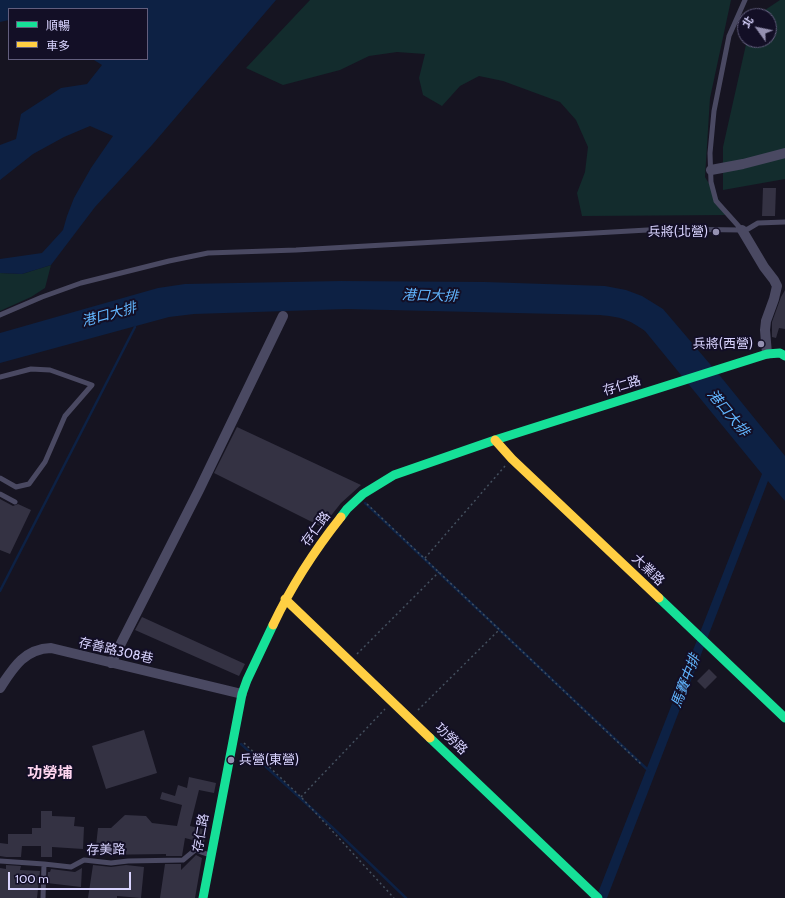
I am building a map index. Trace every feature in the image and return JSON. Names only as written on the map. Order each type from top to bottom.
[{"type":"street","points":[[710,170],[742,164],[785,153]]},
{"type":"street","points":[[742,230],[779,287],[766,321],[765,330],[767,354],[783,354]]},
{"type":"street","points":[[111,663],[199,490],[283,316]]},
{"type":"street","name":"存仁路","points":[[203,898],[242,694],[247,680],[285,599],[320,544],[347,509],[363,494],[394,475],[494,440],[767,354]]},
{"type":"street","name":"大業路","points":[[494,440],[512,459],[785,718]]},
{"type":"street","name":"功勞路","points":[[285,599],[598,898]]},
{"type":"street","name":"存善路308巷","points":[[0,688],[15,666],[28,655],[40,649],[51,648],[242,694]]},
{"type":"lane","points":[[742,230],[716,201],[711,182],[710,153],[714,111],[729,36],[745,0]]},
{"type":"lane","points":[[0,315],[42,297],[81,283],[208,253],[296,250],[665,229],[742,230],[758,224],[785,222]]},
{"type":"lane","points":[[0,377],[32,369],[50,370],[92,385],[65,416],[45,462],[29,484],[16,486],[0,478]]},
{"type":"lane","points":[[0,494],[16,502]]},
{"type":"lane","name":"存美路","points":[[0,861],[71,867],[84,860],[111,862],[184,860],[196,850],[210,855]]},
{"type":"lane","points":[[43,898],[44,864]]},
{"type":"path","points":[[425,558],[512,459]]},
{"type":"path","points":[[366,503],[642,764]]},
{"type":"path","points":[[350,661],[439,572]]},
{"type":"path","points":[[410,718],[500,629]]},
{"type":"path","points":[[301,797],[392,701]]},
{"type":"path","points":[[243,742],[301,797],[394,898]]},
{"type":"green space","points":[[310,0],[731,0],[710,98],[705,177],[728,215],[582,216],[577,193],[585,172],[588,147],[576,120],[560,102],[503,81],[479,76],[460,86],[442,106],[423,95],[419,78],[425,54],[397,52],[369,56],[340,70],[283,85],[246,68]]},
{"type":"green space","points":[[780,0],[785,0],[785,179],[723,190],[723,147],[745,48],[777,48],[777,8],[768,8]]},
{"type":"green space","points":[[51,265],[45,288],[31,297],[0,311],[0,273],[22,274]]},
{"type":"water","points":[[0,0],[276,0],[152,145],[95,207],[51,265],[22,274],[0,273],[0,259],[42,253],[63,230],[74,198],[91,168],[113,136],[90,126],[64,137],[33,154],[0,180],[0,145],[16,139],[21,114],[61,88],[87,84],[102,65],[94,60],[148,60],[148,8],[8,8],[8,20],[0,22]]},
{"type":"water","points":[[341,281],[485,282],[605,286],[626,290],[642,296],[663,309],[721,377],[785,456],[785,501],[768,481],[607,898],[596,898],[762,474],[645,331],[624,319],[600,315],[347,309],[194,314],[169,317],[0,363],[0,333],[158,288],[185,284]]},
{"type":"building","points":[[763,188],[776,188],[775,216],[762,216]]},
{"type":"building","points":[[785,290],[785,329],[779,328],[776,338],[772,337],[772,322]]},
{"type":"building","points":[[237,427],[361,485],[341,503],[322,527],[214,473]]},
{"type":"building","points":[[0,499],[13,506],[18,504],[31,510],[10,554],[0,550]]},
{"type":"building","points":[[142,617],[245,664],[239,676],[135,630]]},
{"type":"building","points":[[709,669],[717,677],[705,689],[697,681]]},
{"type":"building","points":[[144,730],[157,773],[106,789],[92,746]]},
{"type":"building","points":[[189,777],[216,783],[214,793],[199,790],[190,826],[207,830],[204,843],[185,838],[182,856],[166,856],[166,854],[95,855],[98,828],[111,828],[125,815],[146,816],[152,823],[177,826],[182,805],[160,799],[162,792],[175,796],[178,785],[187,788]]},
{"type":"building","points":[[41,811],[52,811],[52,816],[75,817],[74,826],[84,827],[83,849],[52,847],[52,857],[41,857],[41,846],[22,846],[21,857],[0,856],[0,843],[8,844],[8,834],[32,834],[32,828],[41,828]]},
{"type":"building","points":[[196,855],[202,858],[195,898],[160,898],[165,864],[181,864],[181,870]]},
{"type":"building","points":[[6,865],[21,866],[20,870],[40,871],[37,898],[0,898],[0,868],[6,869]]},
{"type":"building","points":[[93,865],[111,867],[126,865],[144,867],[141,898],[117,896],[117,898],[88,898]]},
{"type":"building","points":[[82,868],[81,887],[47,883],[48,872],[50,872],[51,869],[75,872]]},
{"type":"waterway","points":[[0,591],[135,327]]},
{"type":"waterway","points":[[365,503],[649,771]]},
{"type":"waterway","points":[[241,744],[333,828],[406,898]]},
{"type":"traffic: fast","points":[[341,517],[363,494],[394,475],[495,440],[767,354],[780,353],[785,356]]},
{"type":"traffic: fast","points":[[659,598],[785,718]]},
{"type":"traffic: fast","points":[[203,898],[242,694],[273,625]]},
{"type":"traffic: fast","points":[[430,738],[598,898]]},
{"type":"traffic: slow","points":[[495,440],[512,459],[659,598]]},
{"type":"traffic: slow","points":[[273,625],[287,597],[322,543],[341,517]]},
{"type":"traffic: slow","points":[[285,599],[430,738]]},
{"type":"place","name":"兵將(北營)","points":[[716,232]]},
{"type":"place","name":"兵將(西營)","points":[[761,344]]},
{"type":"place","name":"兵營(東營)","points":[[231,760]]},
{"type":"district","name":"功勞埔","points":[[50,774]]},
{"type":"water label","name":"港口大排","points":[[430,296]]},
{"type":"water label","name":"港口大排","points":[[109,315]]},
{"type":"water label","name":"港口大排","points":[[728,413]]},
{"type":"water label","name":"馬賽中排","points":[[686,681]]}]
